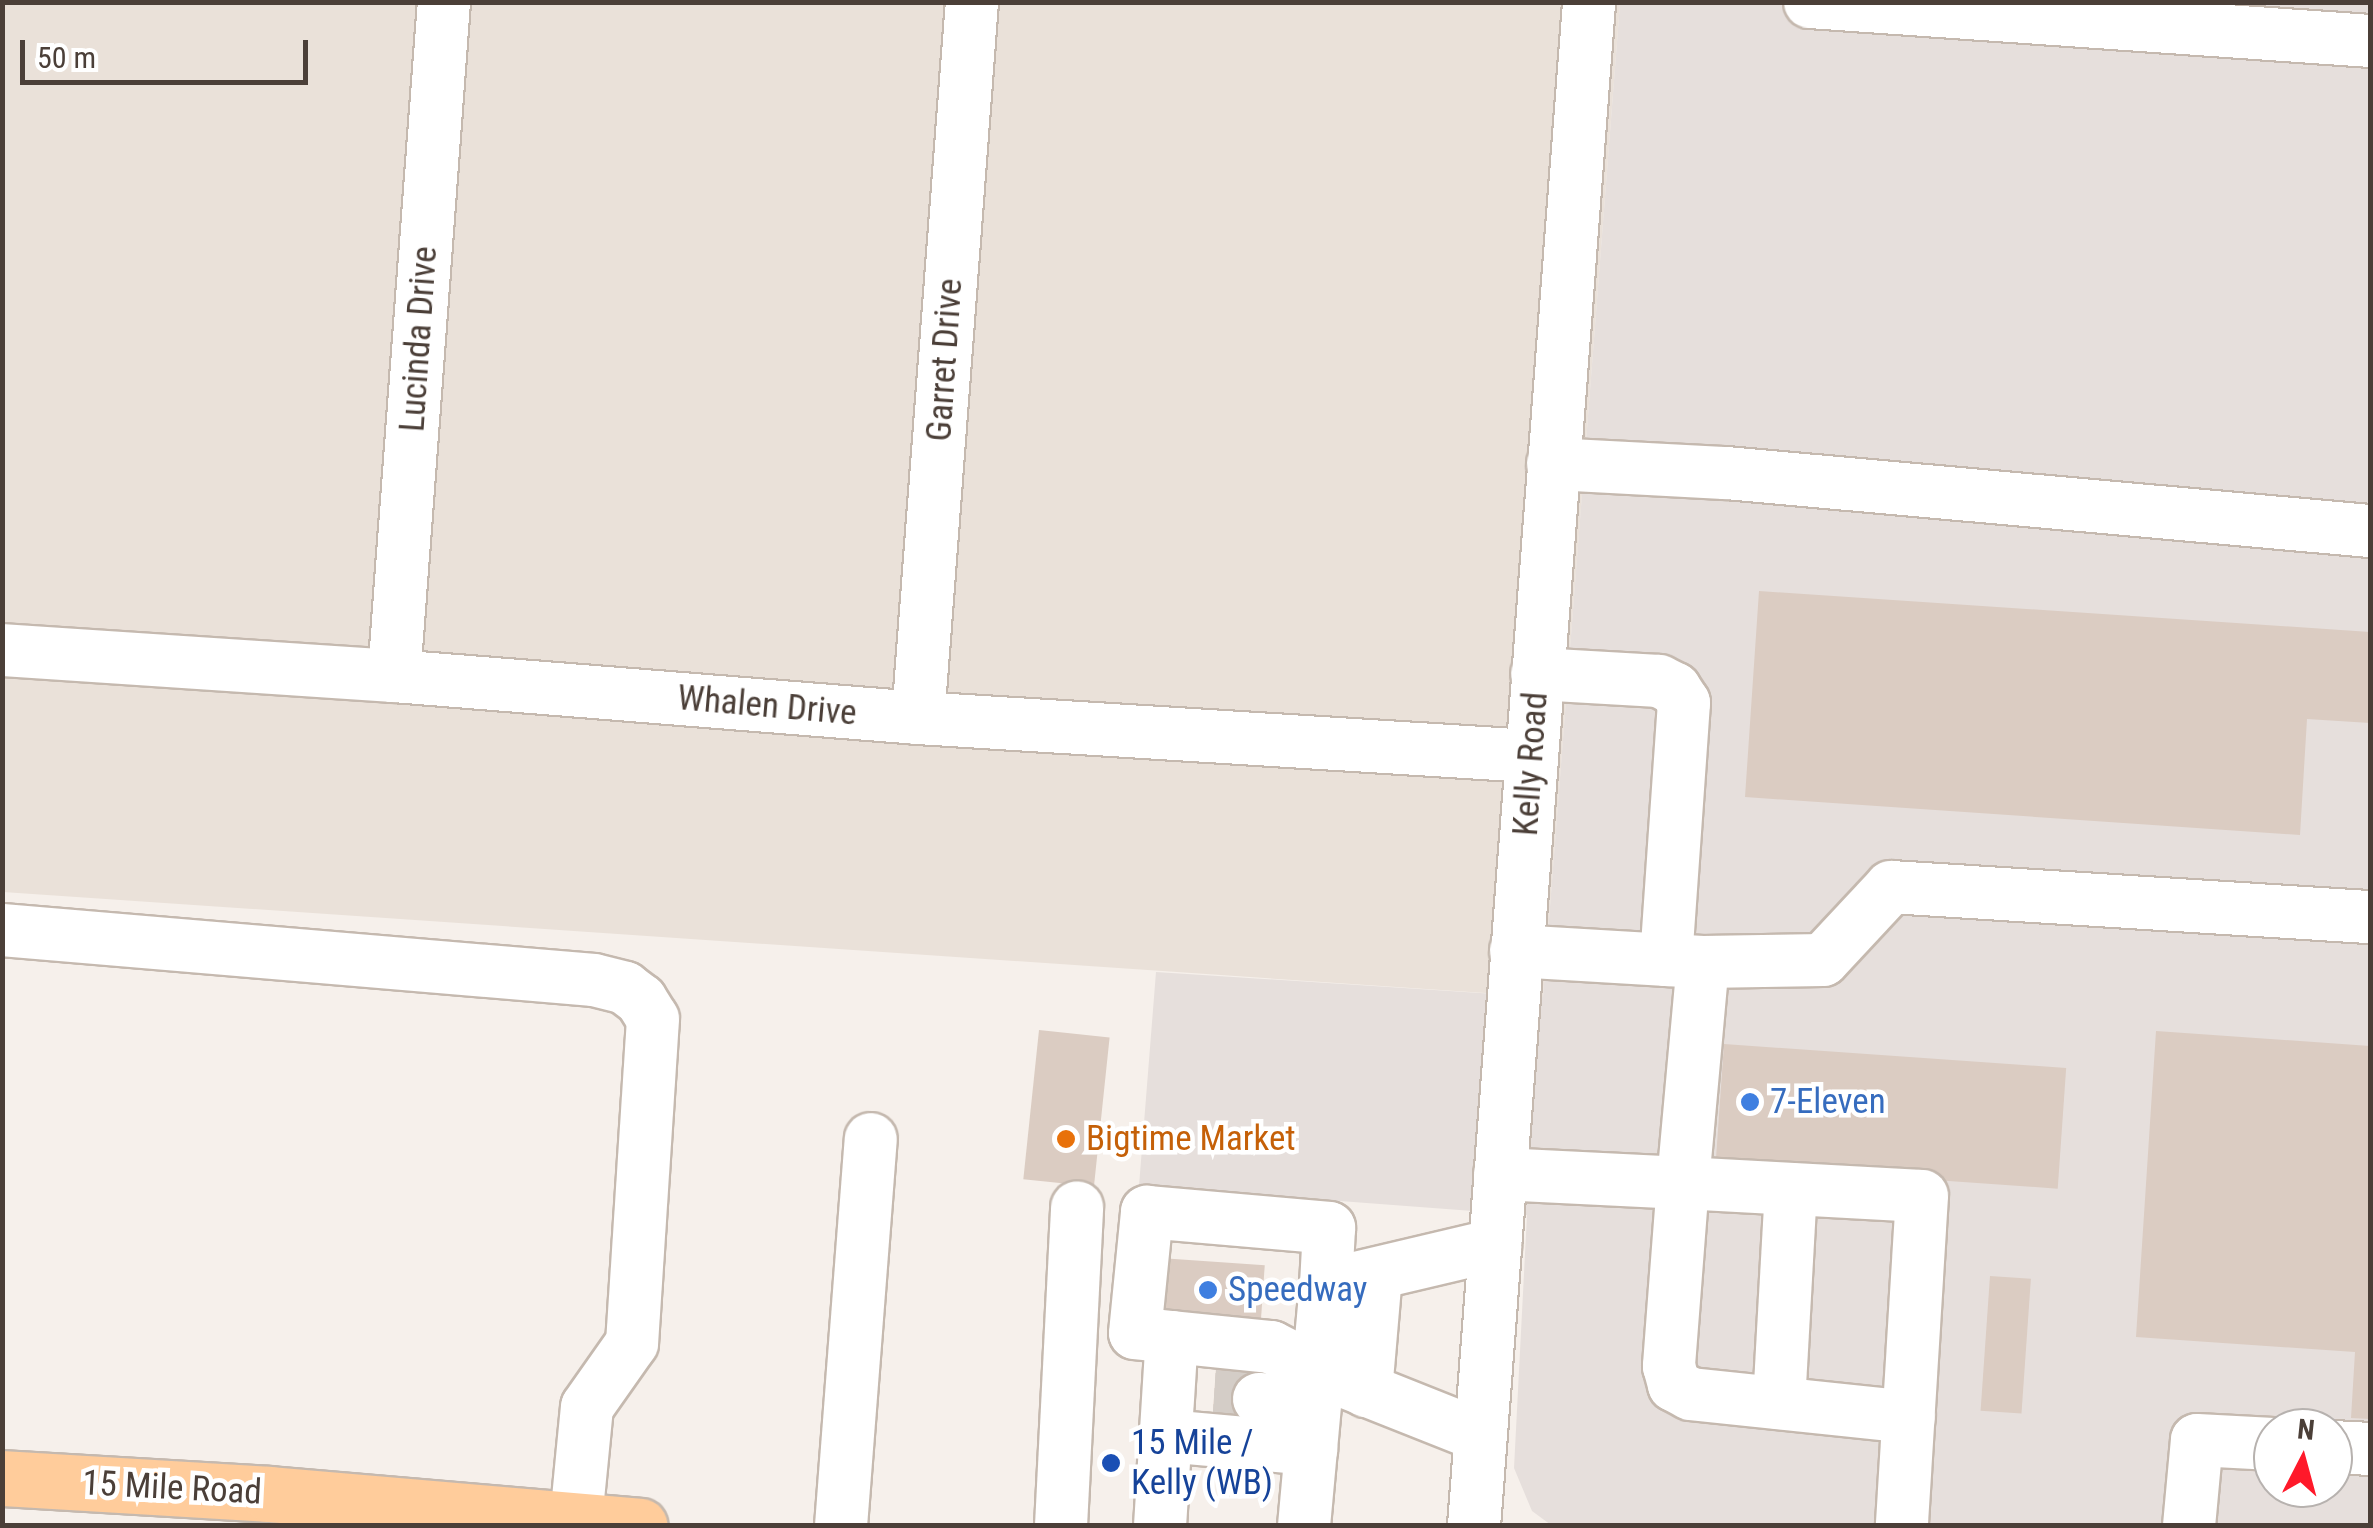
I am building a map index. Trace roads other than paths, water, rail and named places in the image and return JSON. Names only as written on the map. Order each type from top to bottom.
[{"type":"main road","name":"15 Mile Road","points":[[2,1478],[267,1510],[576,1520],[640,1526]]},
{"type":"street","name":"Lucinda Drive","points":[[394,676],[444,2]]},
{"type":"street","name":"Garret Drive","points":[[918,718],[972,2]]},
{"type":"street","name":"Kelly Road","points":[[1474,1526],[1589,2]]},
{"type":"street","points":[[1810,2],[2370,40]]},
{"type":"street","points":[[1553,464],[1726,473],[2370,530]]},
{"type":"street","name":"Whalen Drive","points":[[2,650],[394,676],[918,718],[1531,756]]},
{"type":"street","points":[[1537,674],[1659,680],[1675,689],[1684,703],[1683,1183],[1669,1366],[1674,1385],[1692,1394],[1909,1417]]},
{"type":"street","points":[[1516,950],[1684,961],[1823,960],[1891,887],[2370,916]]},
{"type":"street","points":[[2,930],[594,980],[625,988],[641,1000],[652,1019],[632,1344],[587,1407],[576,1520]]},
{"type":"street","points":[[840,1526],[870,1140]]},
{"type":"street","points":[[1500,1174],[1922,1196],[1902,1526]]},
{"type":"street","points":[[1779,1404],[1790,1189]]},
{"type":"street","points":[[1060,1526],[1078,1208]]},
{"type":"street","points":[[1304,1526],[1315,1408],[1326,1285],[1329,1228],[1148,1212],[1135,1332],[1271,1347],[1315,1408]]},
{"type":"street","points":[[1326,1285],[1494,1245]]},
{"type":"street","points":[[1366,1391],[1376,1274]]},
{"type":"street","points":[[1160,1526],[1202,1406],[1172,1337]]},
{"type":"street","points":[[1202,1406],[1315,1408],[1366,1391],[1481,1436]]},
{"type":"street","points":[[1202,1406],[1315,1408]]},
{"type":"street","points":[[2189,1526],[2196,1440],[2253,1443]]},
{"type":"tunnel","points":[[1214,1396],[1259,1399]]},
{"type":"place","name":"7-Eleven","points":[[1750,1102]]},
{"type":"place","name":"Bigtime Market","points":[[1066,1139]]},
{"type":"place","name":"Speedway","points":[[1208,1290]]},
{"type":"place","name":"15 Mile / Kelly (WB)","points":[[1111,1463]]}]
